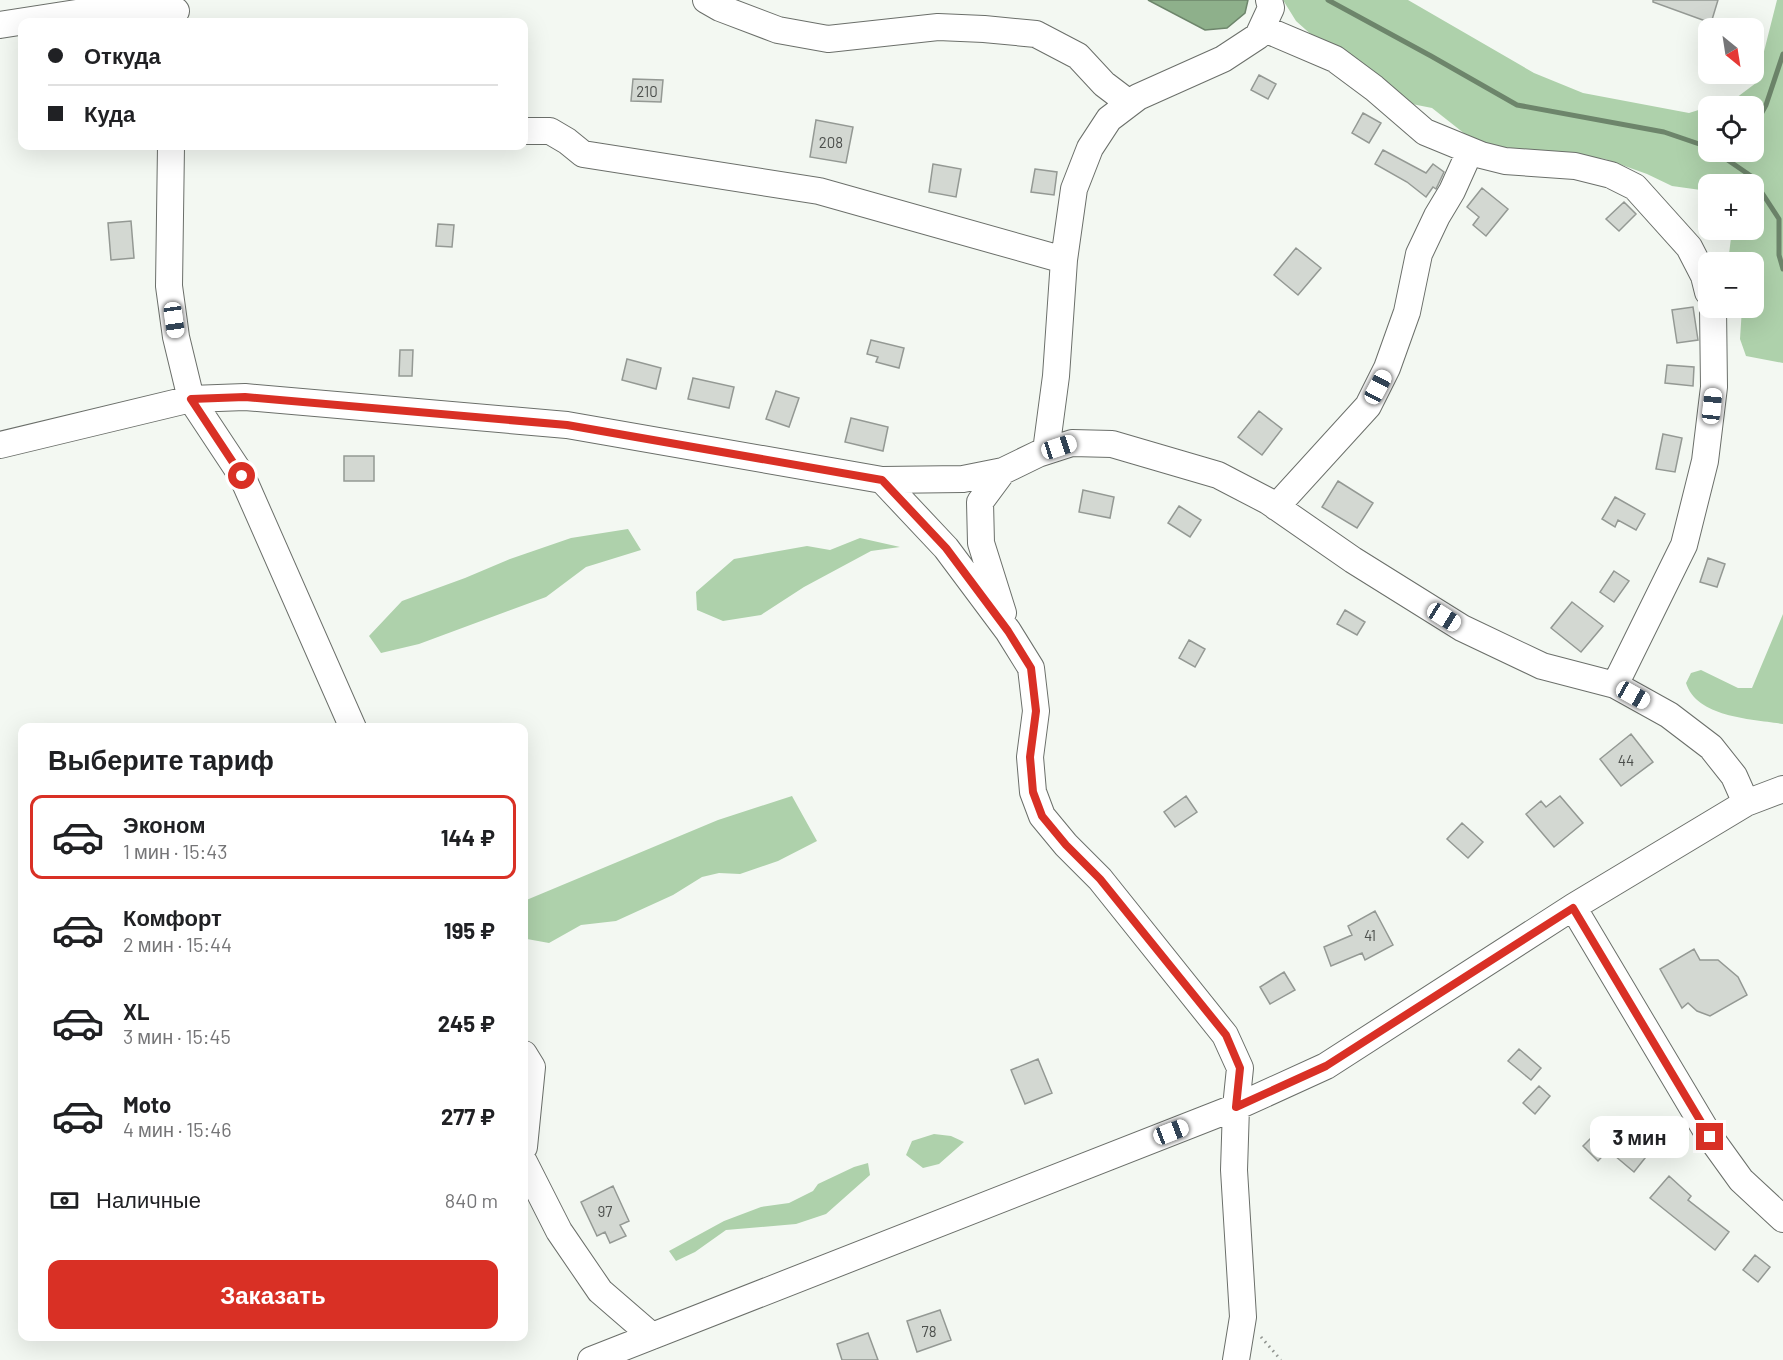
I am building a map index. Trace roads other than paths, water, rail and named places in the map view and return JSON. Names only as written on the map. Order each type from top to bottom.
[{"type":"street","points":[[706,0],[720,8],[778,30],[828,39],[938,27],[1036,34],[1078,56],[1104,84],[1129,103]]},
{"type":"street","points":[[1046,451],[1056,376],[1064,261],[1074,189],[1090,148],[1109,119],[1138,97],[1223,59],[1258,36],[1271,8],[1269,0]]},
{"type":"street","points":[[45,18],[115,7],[176,11]]},
{"type":"street","points":[[0,25],[18,22]]},
{"type":"street","points":[[1262,28],[1335,59],[1374,88],[1425,132],[1470,151],[1505,161],[1575,166],[1611,175],[1635,187],[1689,247],[1698,264]]},
{"type":"street","points":[[528,131],[550,131],[583,154],[819,191],[1064,261]]},
{"type":"street","points":[[171,150],[169,286],[176,337],[191,399],[242,476],[352,723]]},
{"type":"street","points":[[1276,507],[1368,406],[1388,368],[1407,312],[1419,254],[1470,151]]},
{"type":"street","points":[[1615,685],[1684,545],[1705,461],[1714,387],[1713,318]]},
{"type":"street","points":[[0,445],[191,399],[256,398],[567,425],[882,480],[963,479],[1003,471],[1046,451],[1072,443],[1112,444],[1218,475],[1276,507],[1353,560],[1462,628],[1542,666],[1615,685],[1669,715],[1711,747],[1734,776],[1746,802]]},
{"type":"street","points":[[1003,471],[980,502],[981,543],[1008,631]]},
{"type":"street","points":[[882,480],[946,548],[1008,631],[1031,668],[1036,711],[1030,757],[1033,792],[1042,816],[1066,845],[1100,879],[1226,1035],[1240,1068],[1234,1170],[1243,1317],[1236,1360]]},
{"type":"street","points":[[591,1360],[1236,1107],[1326,1066],[1573,908],[1746,802],[1783,789]]},
{"type":"street","points":[[1573,908],[1710,1137],[1741,1180],[1783,1219]]},
{"type":"street","points":[[528,1060],[532,1067],[528,1107]]},
{"type":"street","points":[[528,1170],[559,1231],[600,1292],[652,1336]]},
{"type":"waterway","points":[[1328,0],[1517,105],[1664,132],[1698,144]]},
{"type":"waterway","points":[[1764,109],[1783,54]]},
{"type":"waterway","points":[[1731,162],[1751,176],[1779,219],[1779,255],[1783,269]]}]
